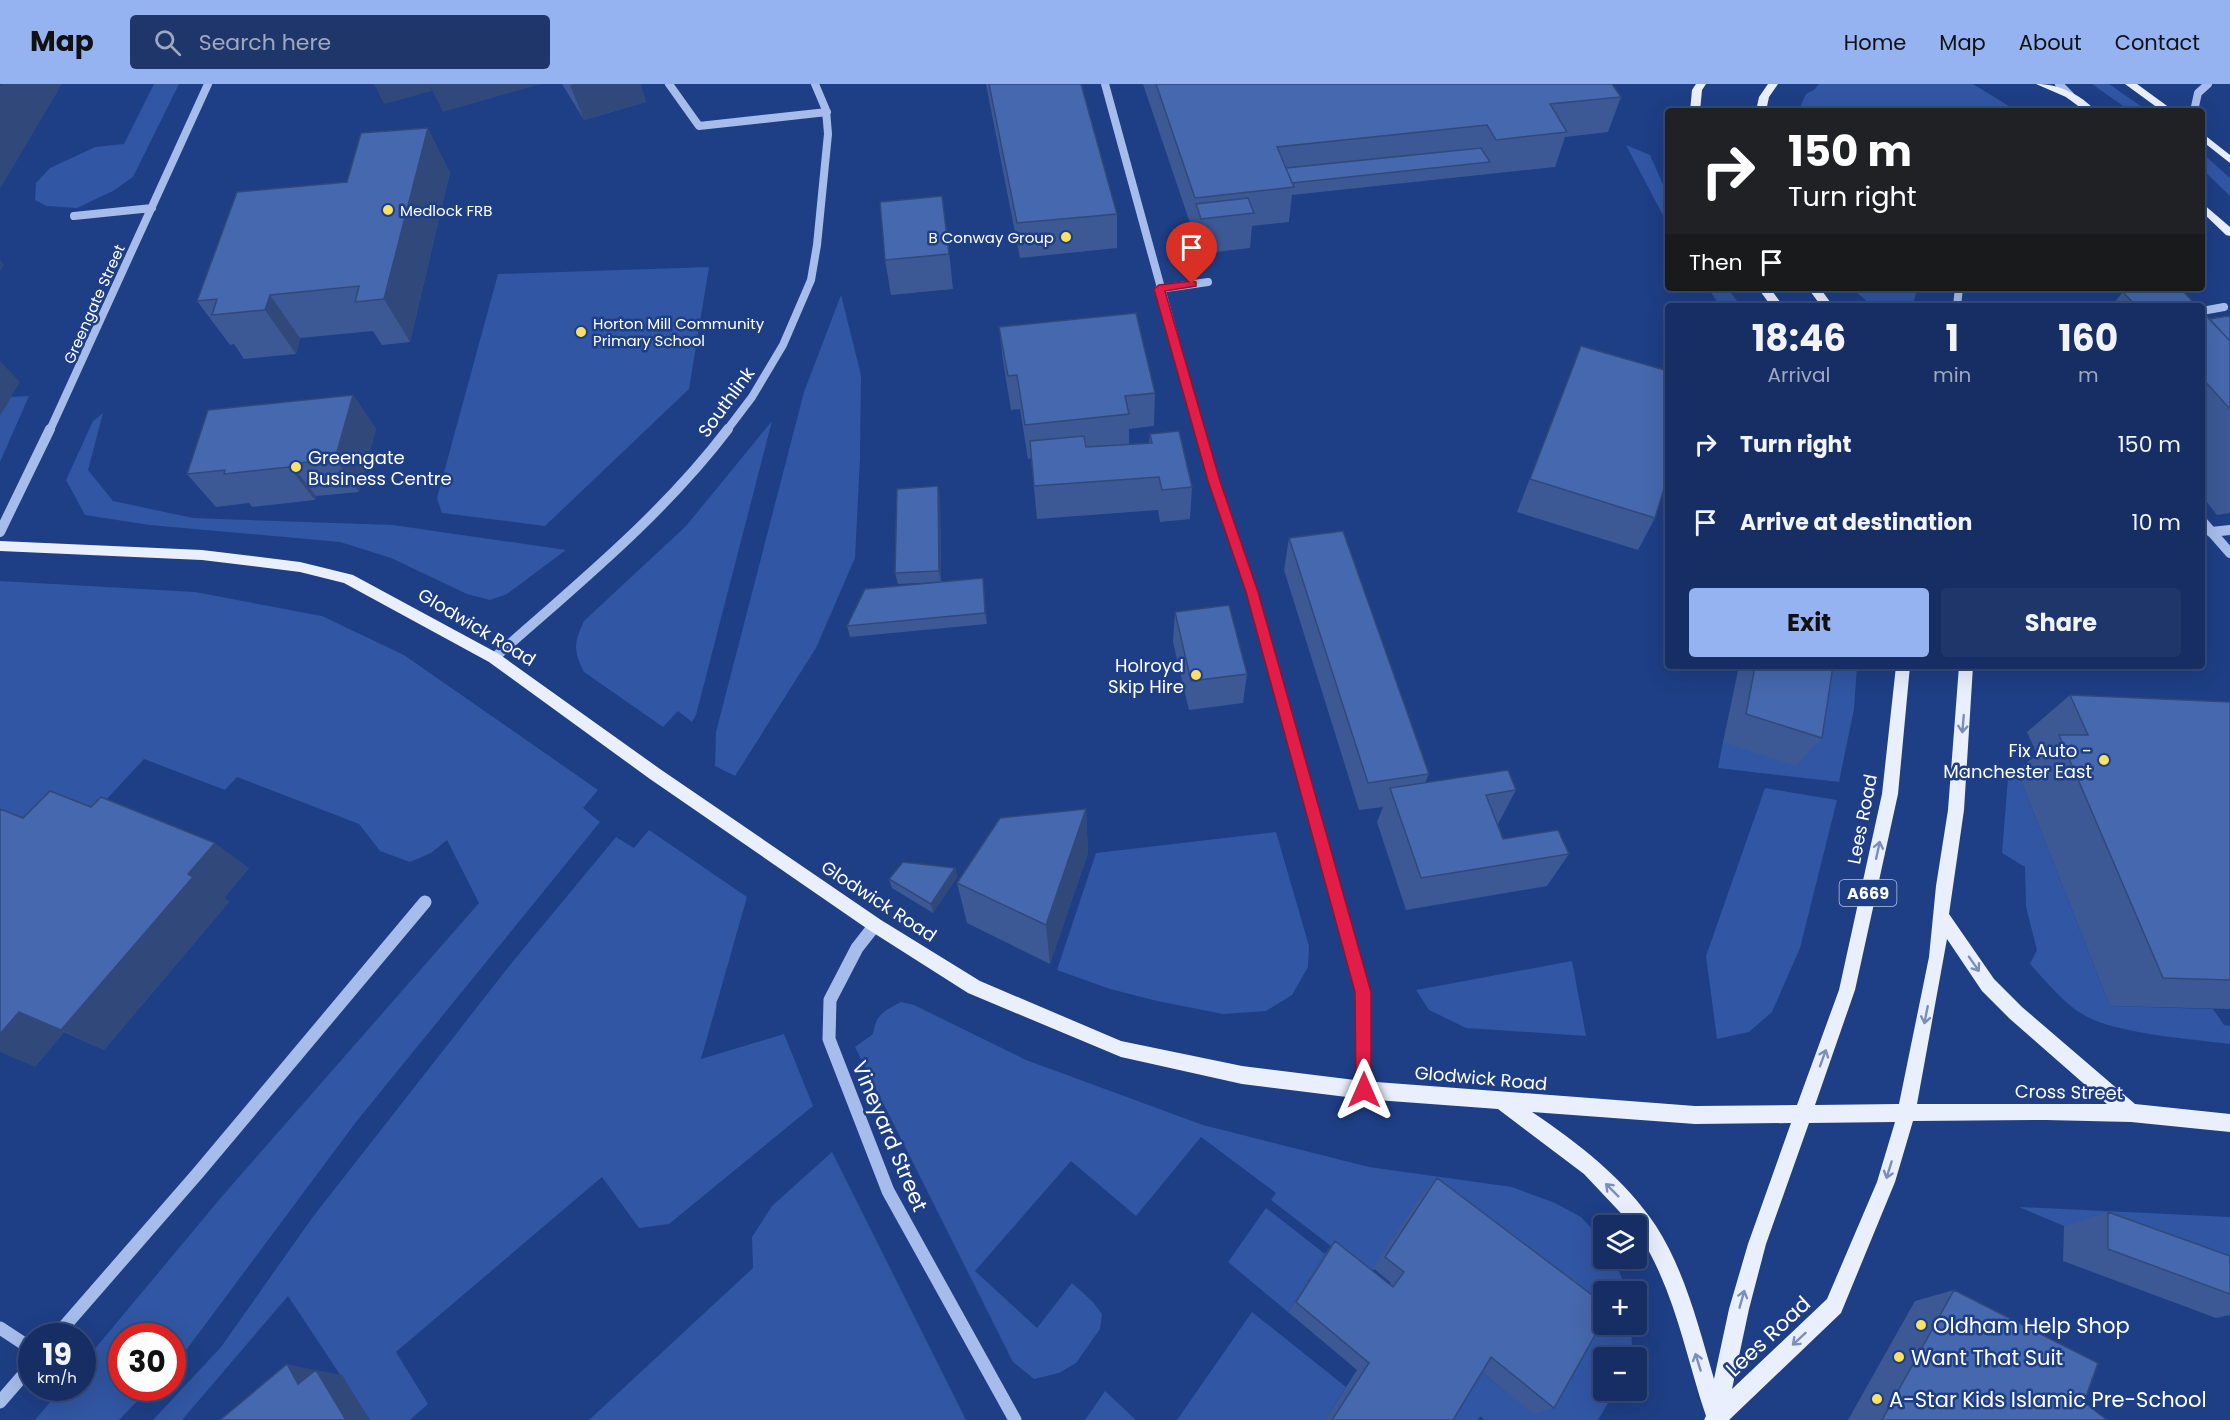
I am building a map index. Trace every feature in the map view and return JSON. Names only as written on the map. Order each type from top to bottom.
[{"type":"main road","points":[[1695,108],[1697,90],[1701,84]]},
{"type":"main road","points":[[1762,108],[1764,97],[1773,84]]},
{"type":"main road","points":[[2041,84],[2070,95],[2087,108]]},
{"type":"main road","points":[[2130,84],[2165,108]]},
{"type":"main road","points":[[2205,139],[2230,160]]},
{"type":"main road","points":[[2205,209],[2230,233]]},
{"type":"main road","name":"Glodwick Road","points":[[0,546],[202,555],[300,567],[348,579],[494,658],[655,774],[875,925],[974,987],[1121,1049],[1242,1075],[1364,1090],[1695,1115],[1802,1113]]},
{"type":"main road","name":"Lees Road","points":[[1715,1419],[1739,1310],[1757,1244],[1802,1113],[1848,990],[1890,794],[1903,669]]},
{"type":"main road","name":"Lees Road","points":[[1715,1419],[1834,1306],[1886,1182],[1906,1114],[1937,957],[1956,810],[1966,669]]},
{"type":"main road","points":[[1941,916],[1988,985],[2131,1113]]},
{"type":"main road","points":[[1503,1102],[1567,1146],[1637,1215],[1651,1236],[1674,1284],[1715,1419]]},
{"type":"main road","name":"Cross Street","points":[[1906,1114],[2046,1111],[2131,1113],[2230,1123]]},
{"type":"main road","points":[[1802,1113],[1906,1114]]},
{"type":"street","name":"Greengate Street","points":[[0,532],[74,380],[208,84]]},
{"type":"street","points":[[669,84],[699,126],[827,112]]},
{"type":"street","name":"Southlink","points":[[494,658],[670,498],[718,443],[756,393],[786,338],[809,287],[821,204],[827,112],[815,84]]},
{"type":"street","points":[[1105,84],[1159,289],[1214,481],[1250,583],[1363,992],[1364,1090]]},
{"type":"street","points":[[2059,84],[2070,95]]},
{"type":"street","points":[[2195,108],[2198,93],[2208,84]]},
{"type":"street","points":[[74,216],[152,208]]},
{"type":"street","points":[[1159,289],[1208,282]]},
{"type":"street","points":[[2205,310],[2224,307]]},
{"type":"street","points":[[2205,525],[2230,553]]},
{"type":"street","points":[[2211,532],[2230,530]]},
{"type":"street","points":[[67,1323],[198,1173],[425,902]]},
{"type":"street","name":"Vineyard Street","points":[[875,925],[857,948],[830,1000],[829,1039],[888,1191],[1016,1420]]},
{"type":"street","points":[[0,1328],[18,1340]]},
{"type":"street","points":[[0,1402],[18,1381]]},
{"type":"shaded area","points":[[154,84],[179,84],[133,177],[113,191],[77,208],[47,206],[35,200],[36,183],[50,168],[95,147],[124,144]]},
{"type":"shaded area","points":[[1819,84],[1973,84],[2012,108],[1799,108],[1806,94]]},
{"type":"shaded area","points":[[2092,84],[2109,84],[2144,108],[2126,108]]},
{"type":"shaded area","points":[[1626,145],[1650,155],[1665,189],[1665,219]]},
{"type":"shaded area","points":[[2205,156],[2230,178],[2230,196],[2205,172]]},
{"type":"shaded area","points":[[709,267],[689,389],[545,526],[442,513],[437,498],[498,274]]},
{"type":"shaded area","points":[[1710,291],[1729,291],[1739,303],[1718,303]]},
{"type":"shaded area","points":[[1855,291],[1917,291],[1913,303],[1869,303]]},
{"type":"shaded area","points":[[841,295],[861,375],[855,558],[816,648],[735,776],[715,766],[716,732],[804,392]]},
{"type":"shaded area","points":[[29,396],[0,462],[0,415],[11,397]]},
{"type":"shaded area","points":[[103,413],[88,470],[113,501],[193,518],[393,525],[566,550],[507,594],[490,600],[467,594],[391,558],[340,542],[149,525],[85,515],[66,480],[93,421]]},
{"type":"shaded area","points":[[772,421],[696,715],[692,722],[678,711],[663,727],[584,672],[576,646],[578,635],[584,621],[686,526]]},
{"type":"shaded area","points":[[0,581],[195,592],[322,616],[404,655],[598,790],[583,808],[600,822],[356,1122],[186,1350],[186,1323],[116,1323],[224,1194],[479,903],[447,840],[431,853],[410,862],[380,851],[359,824],[237,777],[225,790],[144,759],[64,845],[0,818]]},
{"type":"shaded area","points":[[1809,669],[1857,669],[1854,709],[1839,782],[1718,768],[1723,742]]},
{"type":"shaded area","points":[[2017,771],[2110,1006],[2213,1009],[2224,1025],[2230,1026],[2230,1044],[2154,1035],[2098,1021],[2084,1015],[2069,1004],[2030,964],[2037,950],[2026,907],[2025,867],[2002,853],[2008,778]]},
{"type":"shaded area","points":[[1765,788],[1837,800],[1800,948],[1772,1012],[1749,1032],[1717,1039],[1706,956]]},
{"type":"shaded area","points":[[649,830],[747,897],[701,1059],[784,1034],[813,1106],[669,1224],[639,1228],[602,1177],[396,1352],[428,1404],[410,1420],[370,1420],[288,1296],[182,1420],[153,1420],[171,1401],[186,1401],[186,1385],[221,1347],[312,1218],[510,965],[616,837],[634,848]]},
{"type":"shaded area","points":[[1276,832],[1309,946],[1308,967],[1292,995],[1266,1011],[1223,1014],[1110,989],[1057,970],[1096,853]]},
{"type":"shaded area","points":[[1572,961],[1586,1036],[1466,1028],[1429,1010],[1416,990]]},
{"type":"shaded area","points":[[901,1002],[914,1005],[1026,1060],[1203,1125],[1369,1167],[1512,1187],[1555,1203],[1581,1217],[1593,1230],[1593,1269],[1618,1269],[1623,1281],[1593,1281],[1593,1335],[1631,1335],[1632,1347],[1593,1347],[1593,1401],[1609,1401],[1598,1420],[1485,1420],[1480,1416],[1478,1420],[1441,1420],[1473,1365],[1533,1413],[1424,1193],[1370,1276],[1271,1200],[1276,1193],[1201,1137],[1136,1216],[1071,1161],[975,1271],[1037,1328],[1072,1283],[1093,1302],[1102,1314],[1100,1329],[1076,1363],[1059,1373],[1034,1379],[1013,1362],[855,1047],[873,1034],[879,1017]]},
{"type":"shaded area","points":[[832,1152],[966,1420],[589,1420],[753,1268],[752,1237],[772,1206]]},
{"type":"shaded area","points":[[2019,1207],[2230,1217],[2230,1286],[2064,1226]]},
{"type":"shaded area","points":[[1266,1208],[1325,1254],[1288,1312],[1228,1262]]},
{"type":"shaded area","points":[[1252,1312],[1346,1387],[1325,1420],[1177,1420]]},
{"type":"shaded area","points":[[108,1333],[108,1401],[137,1401],[119,1420],[35,1420],[51,1401],[96,1401],[96,1347]]},
{"type":"shaded area","points":[[1105,1391],[1136,1420],[1085,1420]]},
{"type":"building","points":[[989,84],[1081,84],[1117,214],[1017,223]]},
{"type":"building","points":[[1156,84],[1612,84],[1621,97],[1550,104],[1567,132],[1496,140],[1487,125],[1277,147],[1294,187],[1195,198]]},
{"type":"building","points":[[428,128],[384,299],[355,302],[359,286],[270,295],[265,310],[212,315],[217,299],[197,301],[237,192],[347,182],[361,133]]},
{"type":"building","points":[[1481,148],[1490,162],[1292,183],[1286,168]]},
{"type":"building","points":[[942,196],[949,254],[885,260],[880,202]]},
{"type":"building","points":[[1248,198],[1254,213],[1201,219],[1196,204]]},
{"type":"building","points":[[2183,291],[2194,303],[2133,303],[2123,292]]},
{"type":"building","points":[[1136,313],[1155,393],[1125,396],[1129,414],[1025,425],[1017,375],[1008,376],[999,327]]},
{"type":"building","points":[[2205,314],[2230,341],[2230,409],[2205,381]]},
{"type":"building","points":[[2230,317],[2230,341],[2209,319]]},
{"type":"building","points":[[1581,346],[1665,370],[1665,485],[1655,518],[1530,479]]},
{"type":"building","points":[[353,395],[335,459],[224,474],[225,470],[187,474],[208,410]]},
{"type":"building","points":[[1179,431],[1192,487],[1162,490],[1159,477],[1034,486],[1030,441],[1084,436],[1086,447],[1152,443],[1150,434]]},
{"type":"building","points":[[938,486],[939,571],[895,573],[897,489]]},
{"type":"building","points":[[1343,531],[1429,774],[1368,783],[1289,538]]},
{"type":"building","points":[[983,578],[985,613],[847,626],[865,589]]},
{"type":"building","points":[[1229,605],[1247,674],[1191,681],[1175,612]]},
{"type":"building","points":[[1754,669],[1833,669],[1822,738],[1746,714]]},
{"type":"building","points":[[2070,695],[2230,702],[2230,980],[2163,978],[2059,735],[2088,735]]},
{"type":"building","points":[[1508,770],[1516,790],[1486,795],[1503,839],[1558,830],[1569,854],[1421,878],[1390,788]]},
{"type":"building","points":[[50,791],[91,807],[101,797],[215,843],[188,874],[193,877],[61,1030],[19,1012],[0,1034],[0,809],[23,818]]},
{"type":"building","points":[[1086,809],[1046,925],[957,883],[1000,818]]},
{"type":"building","points":[[903,862],[955,868],[931,904],[889,879]]},
{"type":"building","points":[[1437,1178],[1593,1296],[1593,1335],[1595,1335],[1554,1408],[1491,1357],[1453,1420],[1332,1420],[1369,1363],[1296,1302],[1335,1241],[1393,1287],[1404,1272],[1385,1257]]},
{"type":"building","points":[[2108,1212],[2230,1256],[2230,1294],[2108,1249]]},
{"type":"building","points":[[1954,1290],[2098,1363],[2084,1402],[2107,1420],[1882,1420]]},
{"type":"building","points":[[287,1364],[298,1384],[316,1370],[346,1420],[220,1420]]},
{"type":"place","name":"Medlock FRB","points":[[388,210]]},
{"type":"place","name":"B Conway Group","points":[[1066,237]]},
{"type":"place","name":"Horton Mill Community Primary School","points":[[581,332]]},
{"type":"place","name":"Greengate Business Centre","points":[[296,467]]},
{"type":"place","name":"Holroyd Skip Hire","points":[[1196,675]]},
{"type":"place","name":"Fix Auto - Manchester East","points":[[2104,760]]},
{"type":"place","name":"Oldham Help Shop","points":[[1921,1325]]},
{"type":"place","name":"Want That Suit","points":[[1899,1357]]},
{"type":"place","name":"A-Star Kids Islamic Pre-School","points":[[1877,1399]]},
{"type":"route","points":[[1192,284],[1159,289],[1214,481],[1252,592],[1363,992],[1364,1090]]}]
